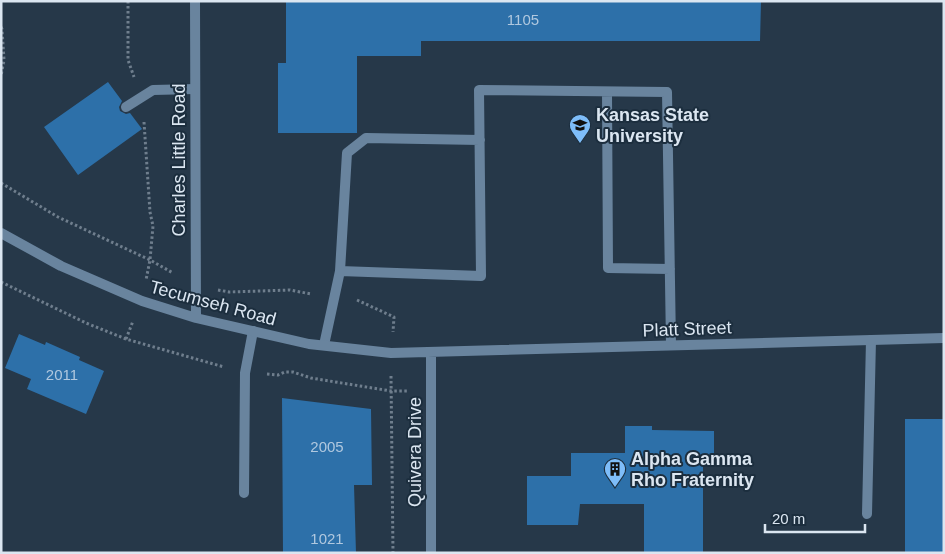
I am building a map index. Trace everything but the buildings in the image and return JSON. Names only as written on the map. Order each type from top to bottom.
[{"type":"street","name":"Charles Little Road","points":[[196,1],[196,318]]},
{"type":"street","points":[[126,107],[153,90],[196,89]]},
{"type":"street","points":[[340,271],[481,276],[480,90],[667,92],[671,345]]},
{"type":"street","points":[[607,92],[608,268],[670,269]]},
{"type":"street","points":[[324,345],[340,271],[347,153],[366,138],[480,140]]},
{"type":"street","name":"Tecumseh Road","points":[[1,233],[61,266],[142,301],[196,318],[309,344],[391,353],[430,352]]},
{"type":"street","points":[[244,493],[245,373],[253,331]]},
{"type":"street","name":"Platt Street","points":[[430,352],[944,338]]},
{"type":"street","points":[[867,514],[871,340]]},
{"type":"street","name":"Quivera Drive","points":[[430,352],[431,553]]},
{"type":"path","points":[[126,339],[142,301],[154,226],[150,212],[142,98],[128,60],[128,1]]},
{"type":"path","points":[[1,27],[4,60],[1,76]]},
{"type":"path","points":[[1,282],[86,323],[126,339],[245,373],[278,375],[285,372],[293,372],[311,378],[391,391],[431,390]]},
{"type":"path","points":[[391,353],[393,553]]},
{"type":"place","name":"Kansas State University","points":[[580,144]]},
{"type":"place","name":"Alpha Gamma Rho Fraternity","points":[[615,488]]}]
